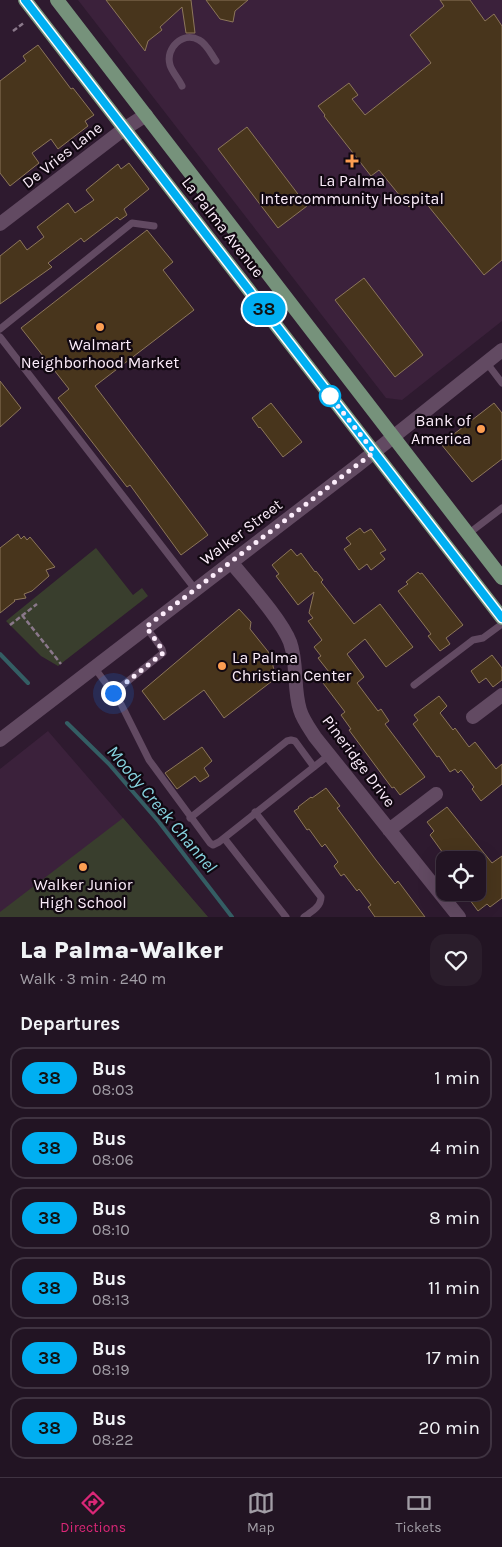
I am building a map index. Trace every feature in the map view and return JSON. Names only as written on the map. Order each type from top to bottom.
[{"type":"main road","name":"La Palma Avenue","points":[[25,0],[502,618]]},
{"type":"main road","name":"La Palma Avenue","points":[[58,0],[502,578]]},
{"type":"street","name":"De Vries Lane","points":[[0,224],[124,129],[146,115]]},
{"type":"street","name":"Walker Street","points":[[0,740],[374,452],[502,350]]},
{"type":"street","name":"Pineridge Drive","points":[[232,562],[283,628],[294,656],[300,712],[315,737],[459,917]]},
{"type":"street","points":[[473,717],[502,695]]},
{"type":"street","points":[[389,830],[436,794]]},
{"type":"lane","points":[[182,86],[170,65],[169,54],[176,42],[184,38],[197,38],[204,44],[216,61]]},
{"type":"lane","points":[[0,329],[132,223],[154,226]]},
{"type":"lane","points":[[0,337],[195,589]]},
{"type":"lane","points":[[486,362],[502,383]]},
{"type":"lane","points":[[468,534],[502,508]]},
{"type":"lane","points":[[414,685],[472,640],[483,638],[502,624]]},
{"type":"lane","points":[[113,693],[163,653],[146,627]]},
{"type":"lane","points":[[94,667],[121,704],[149,760],[210,844],[216,844],[329,755]]},
{"type":"lane","points":[[190,818],[287,740],[295,742],[314,767]]},
{"type":"lane","points":[[255,812],[320,897],[321,902],[318,906],[304,917]]},
{"type":"lane","points":[[224,838],[286,917]]},
{"type":"path","points":[[14,31],[25,22]]},
{"type":"path","points":[[10,625],[37,604]]},
{"type":"path","points":[[22,615],[61,664]]},
{"type":"shaded area","name":"La Palma Intercommunity Hospital","points":[[78,0],[502,0],[502,321],[402,400],[386,398]]},
{"type":"shaded area","name":"Walker Junior High School","points":[[48,731],[208,917],[0,917],[0,769]]},
{"type":"green space","points":[[96,548],[133,595],[142,588],[148,596],[58,666],[41,656],[6,621]]},
{"type":"green space","points":[[123,818],[208,917],[0,917],[0,912]]},
{"type":"building","points":[[106,0],[191,0],[195,33],[186,33],[182,7],[160,27],[162,30],[148,41],[145,51]]},
{"type":"building","points":[[206,0],[248,0],[235,11],[233,22],[220,19]]},
{"type":"building","points":[[440,0],[470,0],[485,21],[494,14],[502,26],[502,260],[484,275],[421,197],[409,207],[379,170],[371,176],[318,106],[349,83],[358,95],[352,99],[365,115],[431,63],[410,35],[444,6]]},
{"type":"building","points":[[38,45],[71,89],[73,88],[94,115],[85,121],[88,126],[58,149],[51,139],[32,153],[39,163],[10,186],[0,173],[0,81],[26,61],[23,56]]},
{"type":"building","points":[[247,127],[307,206],[278,228],[218,149]]},
{"type":"building","points":[[129,163],[149,189],[124,209],[127,215],[120,220],[117,217],[84,242],[81,238],[48,263],[52,267],[0,304],[0,256],[20,240],[27,250],[44,237],[37,227],[68,203],[75,213],[94,200],[86,190],[118,164],[121,169]]},
{"type":"building","points":[[147,230],[173,262],[163,270],[194,310],[95,386],[208,535],[181,555],[130,485],[127,487],[58,398],[69,389],[21,328]]},
{"type":"building","points":[[364,278],[423,355],[395,377],[335,300]]},
{"type":"building","points":[[0,381],[21,408],[0,427]]},
{"type":"building","points":[[271,403],[302,442],[283,457],[252,418]]},
{"type":"building","name":"Bank of America","points":[[494,403],[502,413],[502,459],[472,482],[441,444]]},
{"type":"building","points":[[360,528],[364,533],[371,529],[386,550],[380,553],[385,559],[371,570],[367,564],[359,570],[344,549],[351,544],[346,538]]},
{"type":"building","points":[[18,534],[21,539],[24,536],[27,540],[30,537],[55,567],[46,570],[49,576],[32,591],[24,594],[26,598],[14,600],[0,613],[0,548]]},
{"type":"building","points":[[291,549],[297,556],[301,553],[354,624],[380,604],[413,647],[386,667],[365,639],[347,654],[364,677],[357,683],[378,711],[381,709],[389,721],[385,724],[425,777],[400,795],[394,787],[392,788],[349,730],[351,729],[341,715],[345,712],[320,679],[329,672],[318,658],[321,656],[314,647],[322,640],[308,621],[313,618],[309,613],[314,592],[298,605],[276,576],[279,574],[272,565]]},
{"type":"building","points":[[418,572],[422,573],[463,625],[446,638],[450,644],[440,651],[428,636],[431,634],[398,591],[408,584],[406,582]]},
{"type":"building","name":"La Palma Christian Center","points":[[239,609],[251,622],[250,629],[270,654],[276,678],[224,718],[204,690],[164,720],[142,691]]},
{"type":"building","points":[[492,655],[502,668],[502,680],[493,687],[486,678],[479,683],[471,671]]},
{"type":"building","points":[[439,696],[447,706],[440,713],[453,730],[455,728],[469,747],[475,742],[496,769],[502,764],[502,784],[481,801],[472,789],[474,787],[461,770],[458,773],[455,769],[450,772],[413,724],[418,720],[414,715]]},
{"type":"building","points":[[202,747],[212,761],[204,768],[209,776],[200,782],[195,776],[177,789],[165,773]]},
{"type":"building","points":[[326,788],[340,806],[337,808],[376,860],[395,884],[398,881],[425,917],[375,917],[368,907],[371,905],[359,889],[357,891],[344,874],[341,876],[334,866],[338,862],[325,844],[322,847],[294,811]]},
{"type":"building","points":[[447,807],[482,851],[442,851],[430,835],[434,831],[427,822]]},
{"type":"building","points":[[486,856],[492,863],[502,856],[502,898],[490,907],[487,904],[478,911],[471,901],[486,901]]},
{"type":"waterway","name":"Moody Creek Channel","points":[[0,654],[28,683]]},
{"type":"waterway","name":"Moody Creek Channel","points":[[67,723],[109,764],[159,822],[232,917]]},
{"type":"bus line","name":"38","points":[[25,0],[502,618]]},
{"type":"place","name":"La Palma Intercommunity Hospital","points":[[352,161]]},
{"type":"place","name":"Walmart Neighborhood Market","points":[[100,327]]},
{"type":"place","name":"Bank of America","points":[[481,429]]},
{"type":"place","name":"La Palma Christian Center","points":[[222,666]]},
{"type":"place","name":"Walker Junior High School","points":[[83,867]]},
{"type":"route","points":[[113,693],[163,653],[146,627],[374,452],[330,396]]}]
